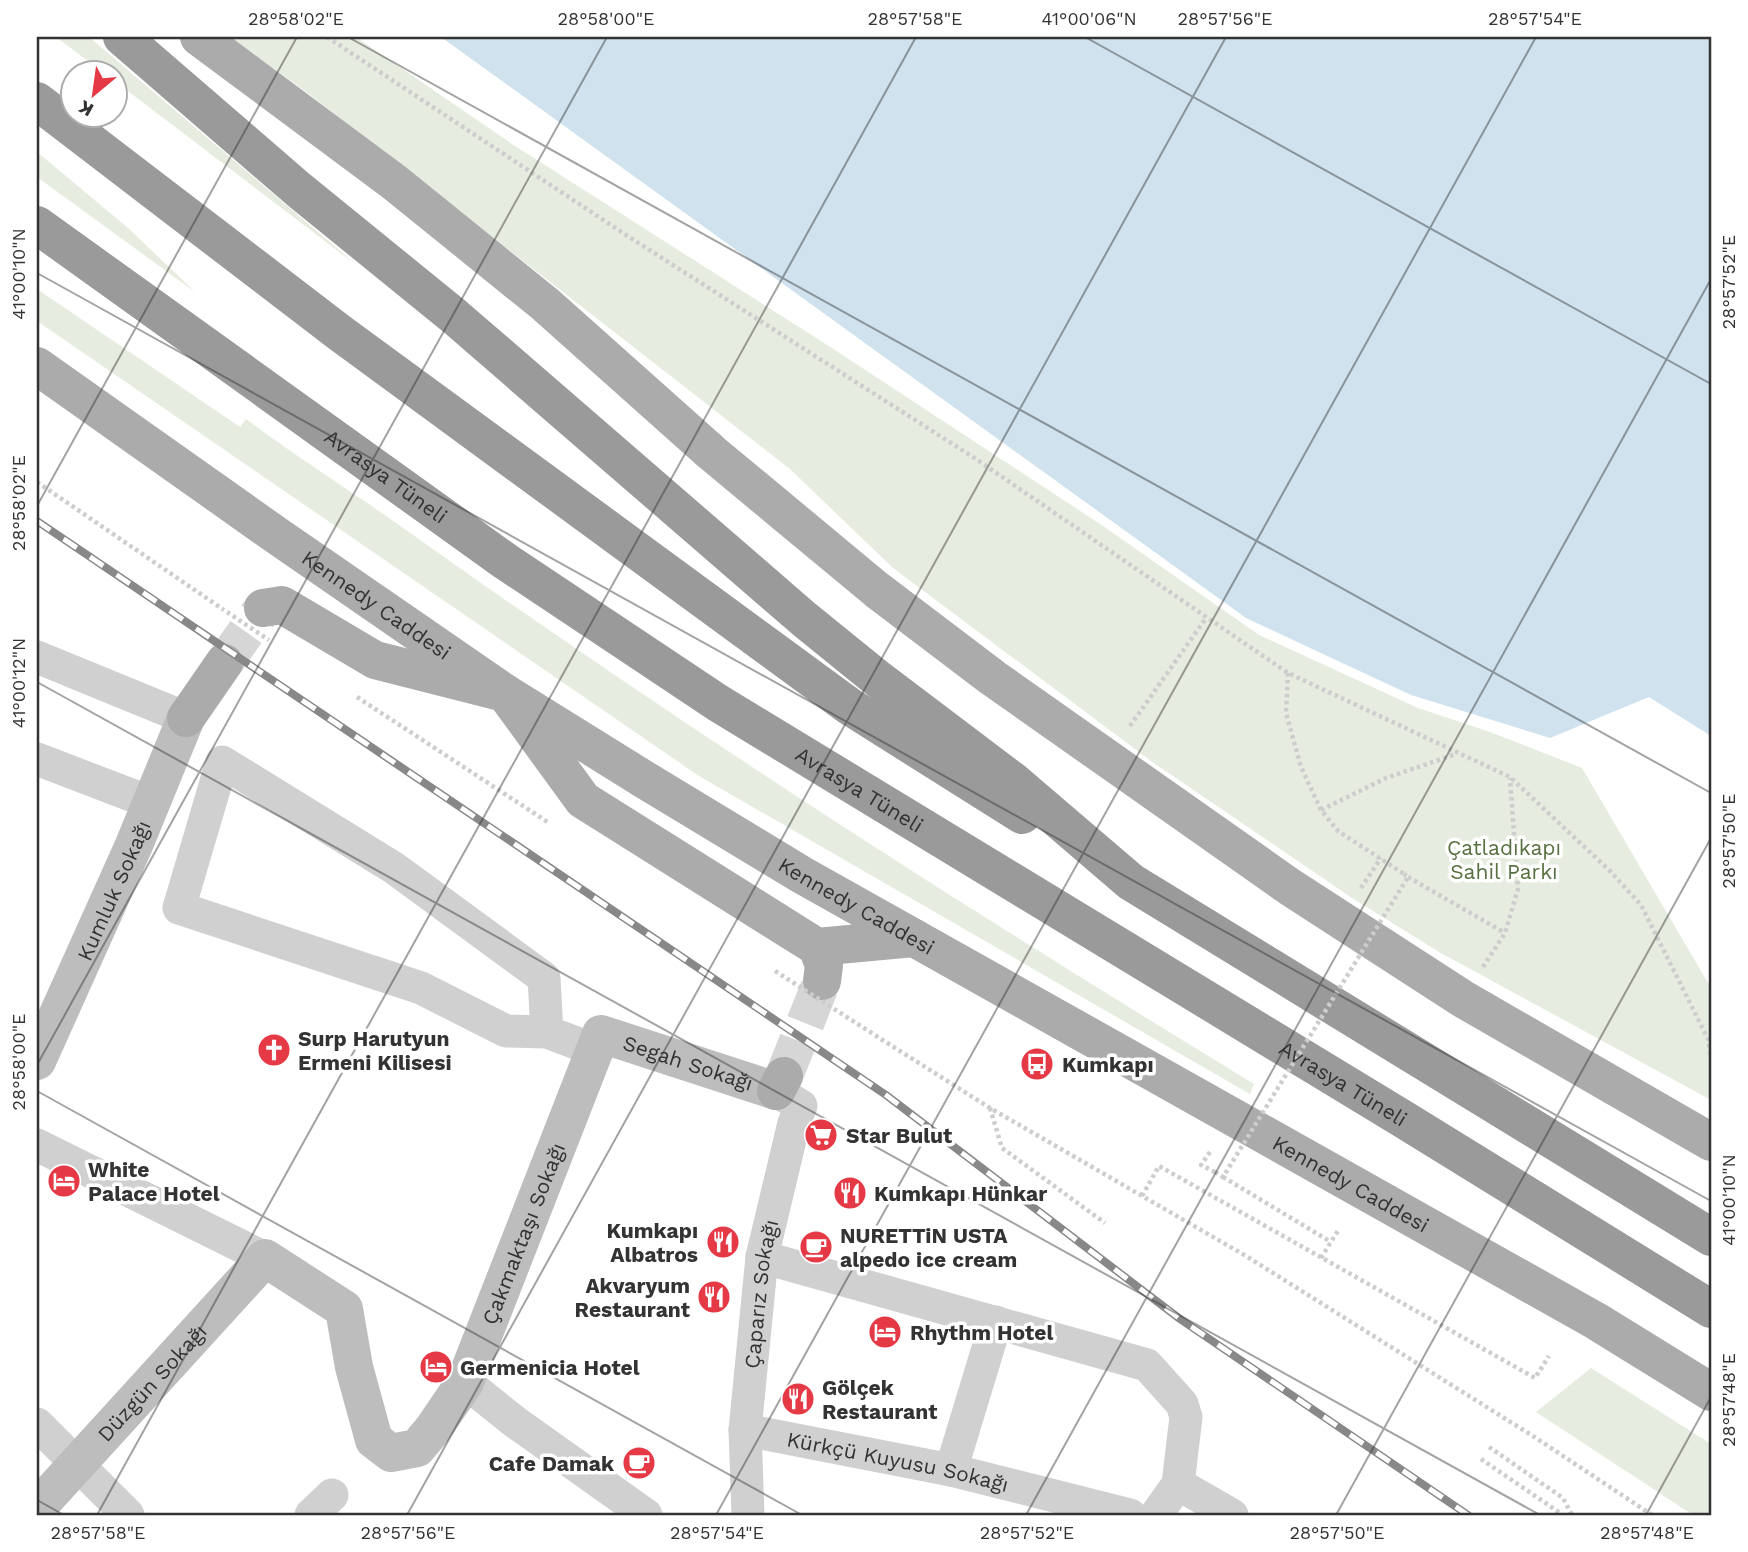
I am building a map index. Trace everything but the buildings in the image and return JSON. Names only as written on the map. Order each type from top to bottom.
[{"type":"highway","points":[[122,37],[299,190],[454,316],[804,619],[878,679],[1013,780],[1131,882]]},
{"type":"highway","points":[[37,101],[340,333],[849,706],[1711,1237]]},
{"type":"highway","name":"Avrasya Tüneli","points":[[37,225],[505,561],[718,703],[1392,1111],[1711,1310]]},
{"type":"main road","points":[[199,37],[394,182],[545,304],[733,471],[877,590],[993,678],[1290,887],[1462,999],[1711,1142]]},
{"type":"main road","name":"Kennedy Caddesi","points":[[37,366],[276,536],[505,693],[790,868],[1596,1321],[1711,1391]]},
{"type":"main road","points":[[253,620],[282,605],[374,660],[505,693],[583,800],[819,964],[914,938]]},
{"type":"main road","points":[[187,718],[224,663]]},
{"type":"street","points":[[37,657],[187,718]]},
{"type":"street","name":"Kumluk Sokağı","points":[[37,1061],[187,718]]},
{"type":"street","points":[[37,759],[152,803]]},
{"type":"street","points":[[547,1032],[544,978],[394,868],[222,762],[179,908],[421,988],[506,1031],[547,1032],[598,1042]]},
{"type":"street","name":"Segah Sokağı","points":[[598,1042],[780,1084]]},
{"type":"street","name":"Çakmaktaşı Sokağı","points":[[265,1258],[344,1309],[355,1367],[374,1440],[391,1453],[417,1448],[465,1382],[598,1042]]},
{"type":"street","name":"Çaparız Sokağı","points":[[748,1515],[745,1430],[762,1257],[794,1123],[801,1106],[780,1084]]},
{"type":"street","points":[[37,1145],[265,1258]]},
{"type":"street","points":[[762,1257],[1147,1365],[1182,1404],[1186,1417],[1178,1485],[1156,1515]]},
{"type":"street","name":"Düzgün Sokağı","points":[[37,1508],[265,1258]]},
{"type":"street","points":[[951,1470],[996,1322]]},
{"type":"street","points":[[465,1382],[515,1422],[646,1515]]},
{"type":"street","points":[[37,1424],[128,1515]]},
{"type":"street","name":"Kürkçü Kuyusu Sokağı","points":[[745,1430],[951,1470],[1130,1515]]},
{"type":"street","points":[[1178,1485],[1232,1515]]},
{"type":"path","points":[[327,37],[626,236],[973,457],[1288,673],[1510,777],[1610,871],[1641,905],[1708,1039],[1711,1058]]},
{"type":"path","points":[[37,482],[253,620],[280,647]]},
{"type":"path","points":[[1123,735],[1206,618]]},
{"type":"path","points":[[1288,673],[1286,713],[1301,767],[1321,810],[1338,831],[1406,876],[1505,933]]},
{"type":"path","points":[[349,692],[556,828]]},
{"type":"path","points":[[1321,810],[1386,778],[1457,754]]},
{"type":"path","points":[[1484,966],[1505,933],[1518,888],[1510,777]]},
{"type":"path","points":[[1361,889],[1381,858]]},
{"type":"path","points":[[1223,1177],[1406,876]]},
{"type":"path","points":[[764,963],[990,1108],[1247,1256],[1536,1438],[1652,1515]]},
{"type":"path","points":[[990,1108],[1002,1148],[1105,1223]]},
{"type":"path","points":[[1210,1152],[1201,1165],[1331,1242]]},
{"type":"path","points":[[1142,1196],[1159,1166],[1535,1378],[1549,1356]]},
{"type":"path","points":[[1321,1258],[1339,1229]]},
{"type":"path","points":[[1489,1447],[1563,1498],[1572,1515]]},
{"type":"path","points":[[1480,1459],[1563,1515]]},
{"type":"green space","points":[[56,37],[89,37],[116,60],[87,60]]},
{"type":"green space","name":"Çatladıkapı Sahil Parkı","points":[[230,37],[356,37],[515,146],[835,350],[1103,526],[1259,635],[1418,708],[1490,732],[1582,768],[1711,988],[1711,1100],[1439,952],[1352,898],[1151,761],[893,568],[790,469],[309,94]]},
{"type":"green space","points":[[130,72],[359,267],[130,93]]},
{"type":"green space","points":[[37,152],[128,228],[195,292],[37,177]]},
{"type":"green space","points":[[37,289],[240,427],[246,419],[719,745],[1038,951],[1254,1084],[1250,1094],[699,776],[37,321]]},
{"type":"green space","points":[[1591,1368],[1711,1444],[1711,1515],[1693,1515],[1536,1412]]},
{"type":"water","points":[[441,37],[1711,37],[1711,736],[1649,697],[1550,738],[1411,695],[1246,618]]},
{"type":"tunnel","points":[[224,663],[263,608]]},
{"type":"tunnel","points":[[784,1076],[822,981]]},
{"type":"railway","points":[[37,521],[886,1095],[1180,1319],[1468,1515]]},
{"type":"place","name":"Surp Harutyun Ermeni Kilisesi","points":[[274,1050]]},
{"type":"place","name":"Kumkapı","points":[[1037,1064]]},
{"type":"place","name":"Star Bulut","points":[[821,1135]]},
{"type":"place","name":"White Palace Hotel","points":[[64,1181]]},
{"type":"place","name":"Kumkapı Hünkar","points":[[850,1193]]},
{"type":"place","name":"Kumkapı Albatros","points":[[723,1242]]},
{"type":"place","name":"NURETTiN USTA alpedo ice cream","points":[[816,1247]]},
{"type":"place","name":"Akvaryum Restaurant","points":[[714,1297]]},
{"type":"place","name":"Rhythm Hotel","points":[[885,1332]]},
{"type":"place","name":"Germenicia Hotel","points":[[436,1367]]},
{"type":"place","name":"Gölçek Restaurant","points":[[798,1399]]},
{"type":"place","name":"Cafe Damak","points":[[639,1463]]}]
